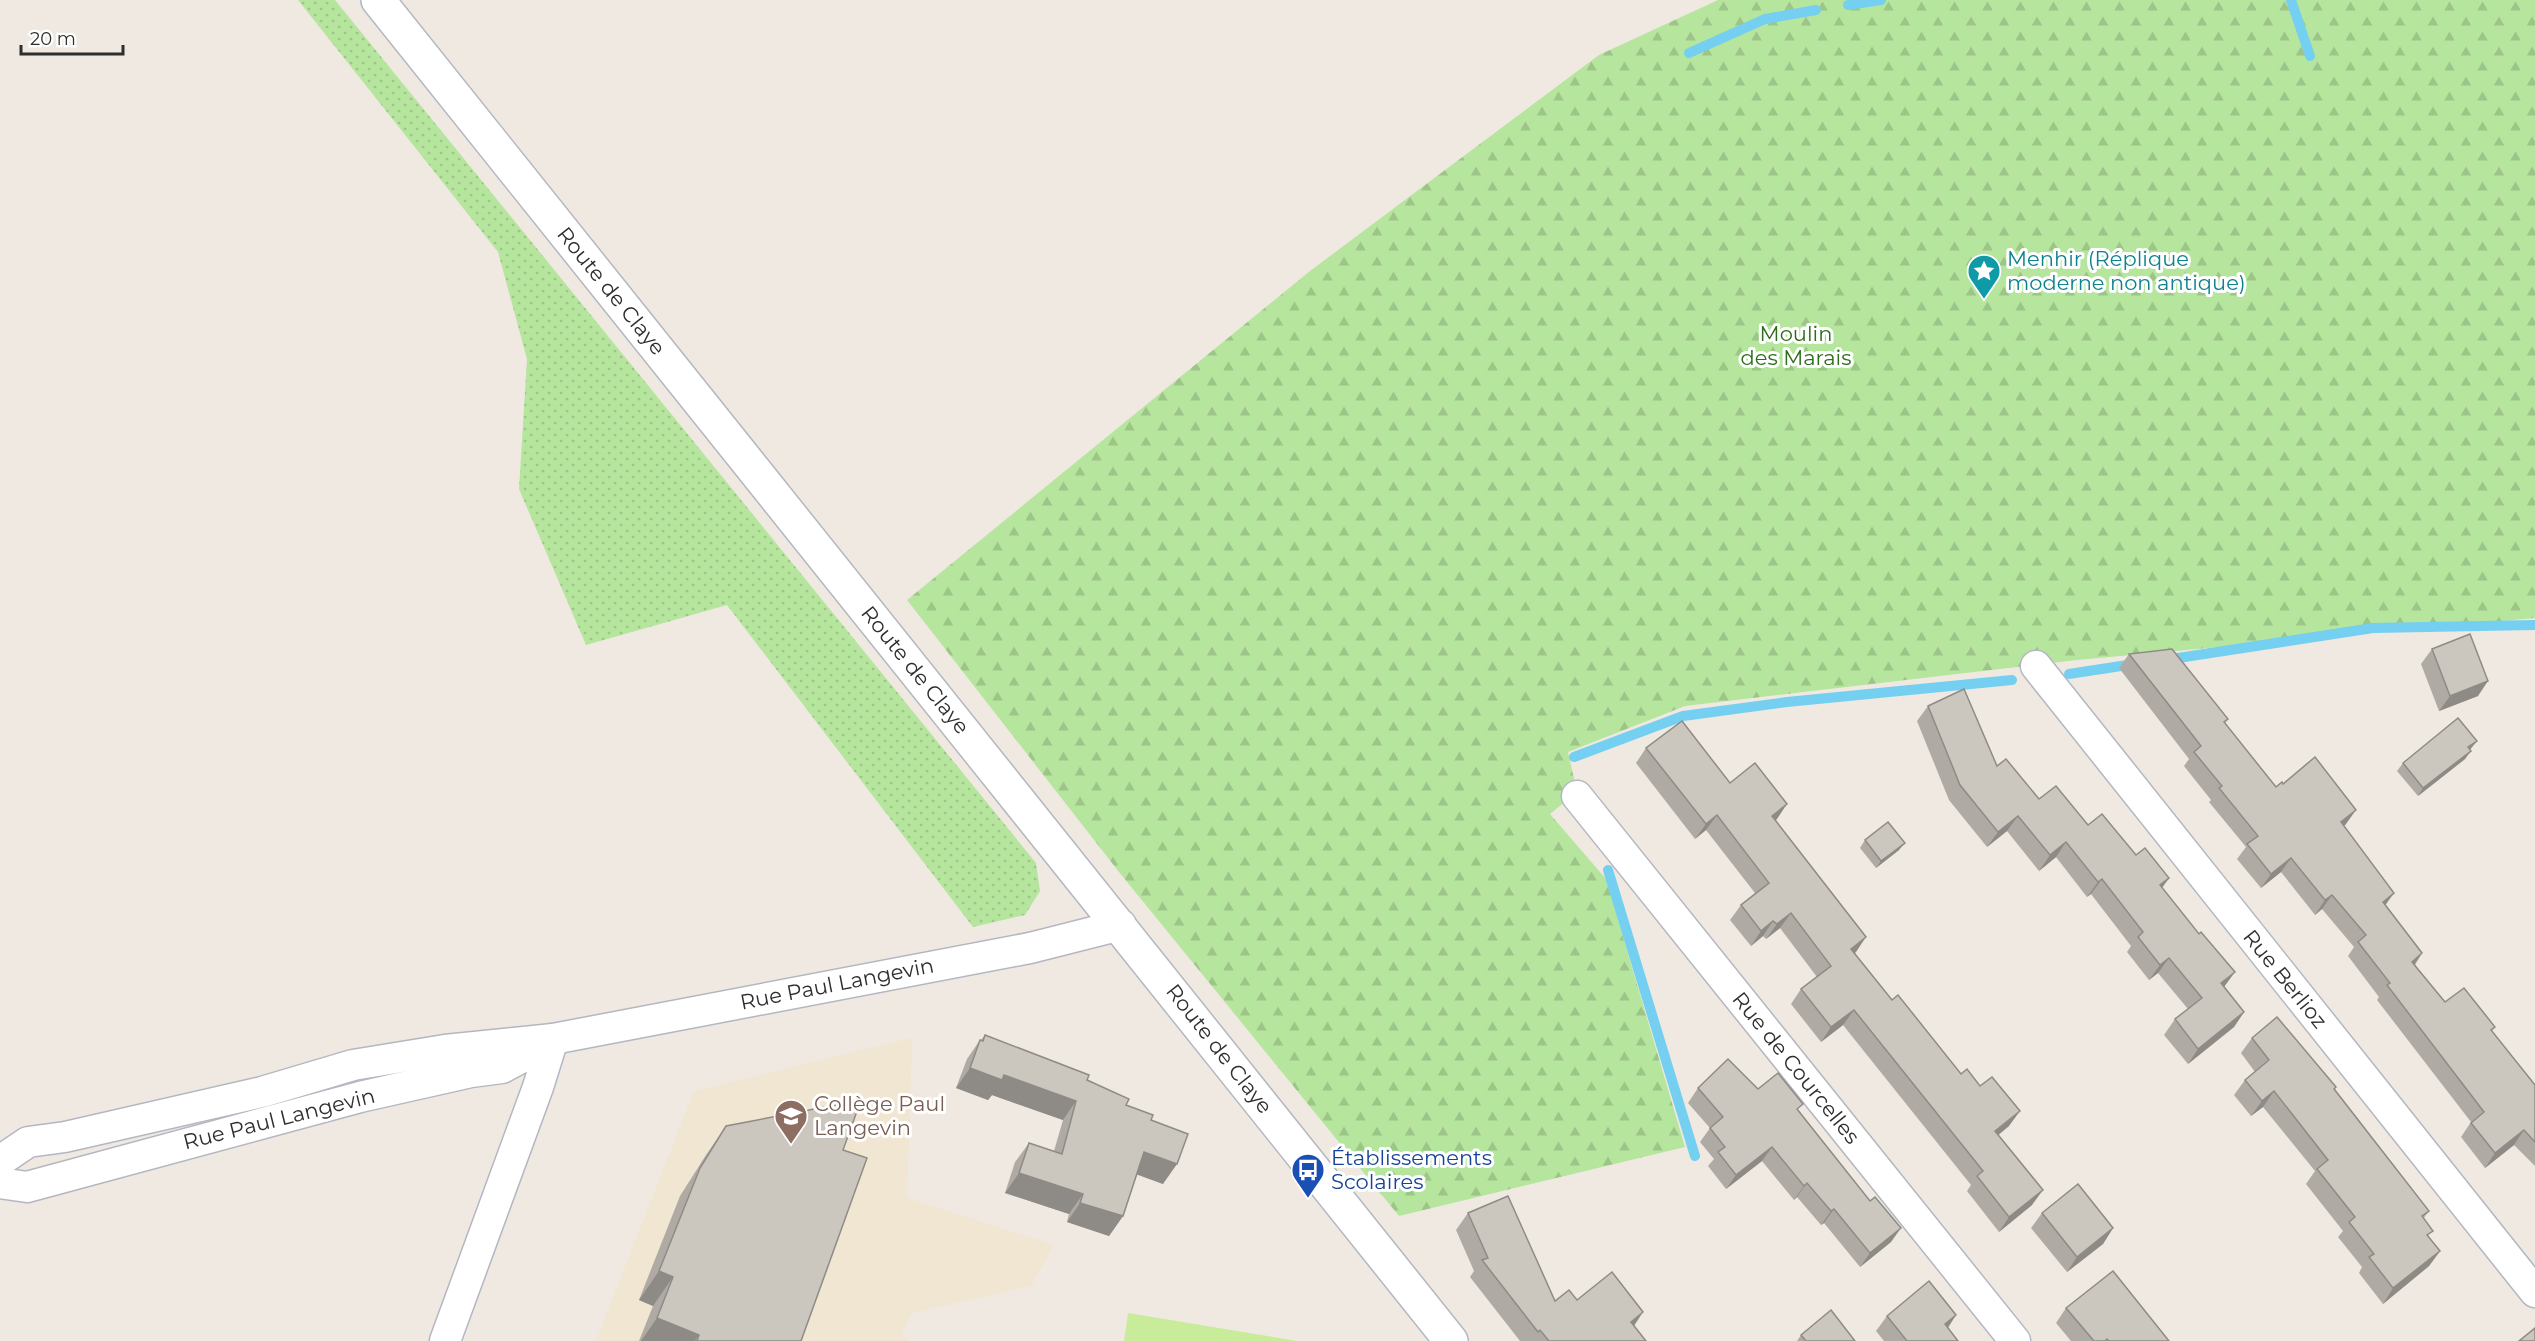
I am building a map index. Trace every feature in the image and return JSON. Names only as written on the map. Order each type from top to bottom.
[{"type":"main road","name":"Route de Claye","points":[[378,0],[1121,925],[1451,1341]]},
{"type":"street","name":"Rue Berlioz","points":[[2036,666],[2535,1292]]},
{"type":"street","name":"Rue de Courcelles","points":[[1577,796],[2015,1341]]},
{"type":"street","name":"Rue Paul Langevin","points":[[0,1161],[28,1142],[65,1137],[262,1092],[353,1065],[446,1050],[553,1039],[1029,948],[1121,925]]},
{"type":"street","name":"Rue Paul Langevin","points":[[0,1184],[27,1187],[338,1103],[471,1072],[502,1068],[541,1048],[553,1039]]},
{"type":"street","points":[[445,1341],[538,1087],[553,1039]]},
{"type":"shaded area","name":"Collège Paul Langevin","points":[[912,1038],[907,1198],[1054,1245],[1031,1286],[912,1313],[901,1334],[910,1341],[596,1341],[694,1091]]},
{"type":"green space","points":[[298,0],[335,0],[1036,863],[1040,891],[1025,915],[973,927],[727,605],[586,645],[519,489],[527,359],[498,252]]},
{"type":"green space","name":"Moulin des Marais","points":[[1718,0],[2535,0],[2535,618],[2077,660],[1685,706],[1568,752],[1577,792],[1550,814],[1606,879],[1685,1147],[1399,1216],[1119,872],[907,600],[1310,271],[1599,55]]},
{"type":"green space","points":[[1128,1313],[1297,1341],[1124,1341]]},
{"type":"building","points":[[2470,634],[2488,681],[2450,696],[2432,649]]},
{"type":"building","points":[[2172,649],[2228,719],[2224,722],[2276,787],[2282,782],[2283,784],[2315,757],[2356,810],[2341,822],[2394,893],[2383,902],[2422,953],[2412,962],[2445,1002],[2464,988],[2495,1027],[2491,1030],[2535,1085],[2535,1142],[2524,1130],[2495,1153],[2471,1123],[2484,1112],[2387,985],[2390,983],[2358,942],[2366,935],[2332,895],[2325,900],[2291,858],[2271,874],[2247,844],[2258,836],[2219,788],[2222,786],[2194,752],[2201,746],[2129,654]]},
{"type":"building","points":[[1964,689],[1997,766],[2006,759],[2039,799],[2056,786],[2088,825],[2102,814],[2136,855],[2145,848],[2169,878],[2160,885],[2199,934],[2201,932],[2235,972],[2221,983],[2244,1012],[2198,1049],[2175,1019],[2202,998],[2169,958],[2160,965],[2138,937],[2143,932],[2102,879],[2098,882],[2066,842],[2050,855],[2018,816],[1998,832],[1960,785],[1928,706]]},
{"type":"building","points":[[2458,718],[2477,741],[2468,747],[2471,751],[2423,788],[2403,763]]},
{"type":"building","points":[[1682,721],[1730,783],[1755,763],[1787,804],[1772,816],[1866,937],[1851,949],[1892,1000],[1898,995],[1961,1074],[1967,1069],[1980,1086],[1992,1077],[2020,1111],[1995,1131],[2043,1190],[2009,1217],[1977,1176],[1983,1171],[1854,1010],[1831,1027],[1801,989],[1831,966],[1791,913],[1777,924],[1773,921],[1761,931],[1741,905],[1769,883],[1717,815],[1706,824],[1646,748]]},
{"type":"building","points":[[1888,822],[1905,843],[1881,861],[1865,840]]},
{"type":"building","points":[[2277,1017],[2336,1087],[2334,1089],[2429,1211],[2422,1216],[2433,1231],[2427,1235],[2440,1251],[2393,1288],[2369,1257],[2374,1254],[2349,1222],[2355,1217],[2317,1169],[2328,1160],[2274,1091],[2262,1101],[2245,1080],[2269,1060],[2252,1038]]},
{"type":"building","points":[[985,1035],[1089,1075],[1087,1080],[1129,1099],[1126,1105],[1153,1115],[1151,1120],[1188,1134],[1177,1164],[1144,1152],[1123,1216],[1080,1203],[1083,1194],[1019,1173],[1029,1143],[1062,1154],[1076,1101],[1004,1075],[1002,1080],[970,1068],[980,1040],[983,1041]]},
{"type":"building","points":[[1728,1059],[1758,1089],[1778,1073],[1803,1104],[1797,1109],[1870,1201],[1875,1197],[1901,1228],[1870,1253],[1834,1209],[1831,1211],[1807,1183],[1804,1186],[1772,1147],[1736,1175],[1718,1152],[1725,1147],[1710,1128],[1723,1117],[1698,1088]]},
{"type":"building","points":[[861,1100],[843,1150],[867,1158],[801,1341],[697,1341],[699,1335],[657,1318],[673,1277],[659,1271],[700,1168],[726,1126]]},
{"type":"building","points":[[2078,1184],[2113,1228],[2077,1257],[2042,1213]]},
{"type":"building","points":[[1508,1196],[1555,1301],[1569,1290],[1577,1300],[1612,1272],[1643,1312],[1631,1322],[1646,1341],[1549,1341],[1540,1330],[1538,1332],[1482,1260],[1488,1258],[1468,1213]]},
{"type":"building","points":[[2113,1271],[2169,1341],[2109,1341],[2107,1339],[2094,1341],[2066,1308]]},
{"type":"building","points":[[1929,1281],[1956,1315],[1945,1324],[1958,1341],[1907,1341],[1887,1316]]},
{"type":"building","points":[[1831,1310],[1855,1341],[1806,1341],[1801,1335]]},
{"type":"building","points":[[2535,1328],[2535,1341],[2519,1341]]},
{"type":"waterway","points":[[1848,5],[1881,0]]},
{"type":"waterway","points":[[2291,0],[2310,56]]},
{"type":"waterway","points":[[1689,53],[1765,19],[1816,10]]},
{"type":"waterway","points":[[2165,660],[2373,628],[2535,625]]},
{"type":"waterway","points":[[2069,674],[2134,664]]},
{"type":"waterway","points":[[1574,757],[1683,716],[1787,702],[2012,680]]},
{"type":"waterway","points":[[1608,870],[1695,1156]]},
{"type":"place","name":"Menhir (Réplique moderne non antique)","points":[[1984,300]]},
{"type":"place","name":"Collège Paul Langevin","points":[[791,1145]]},
{"type":"place","name":"Établissements Scolaires","points":[[1308,1199]]}]
